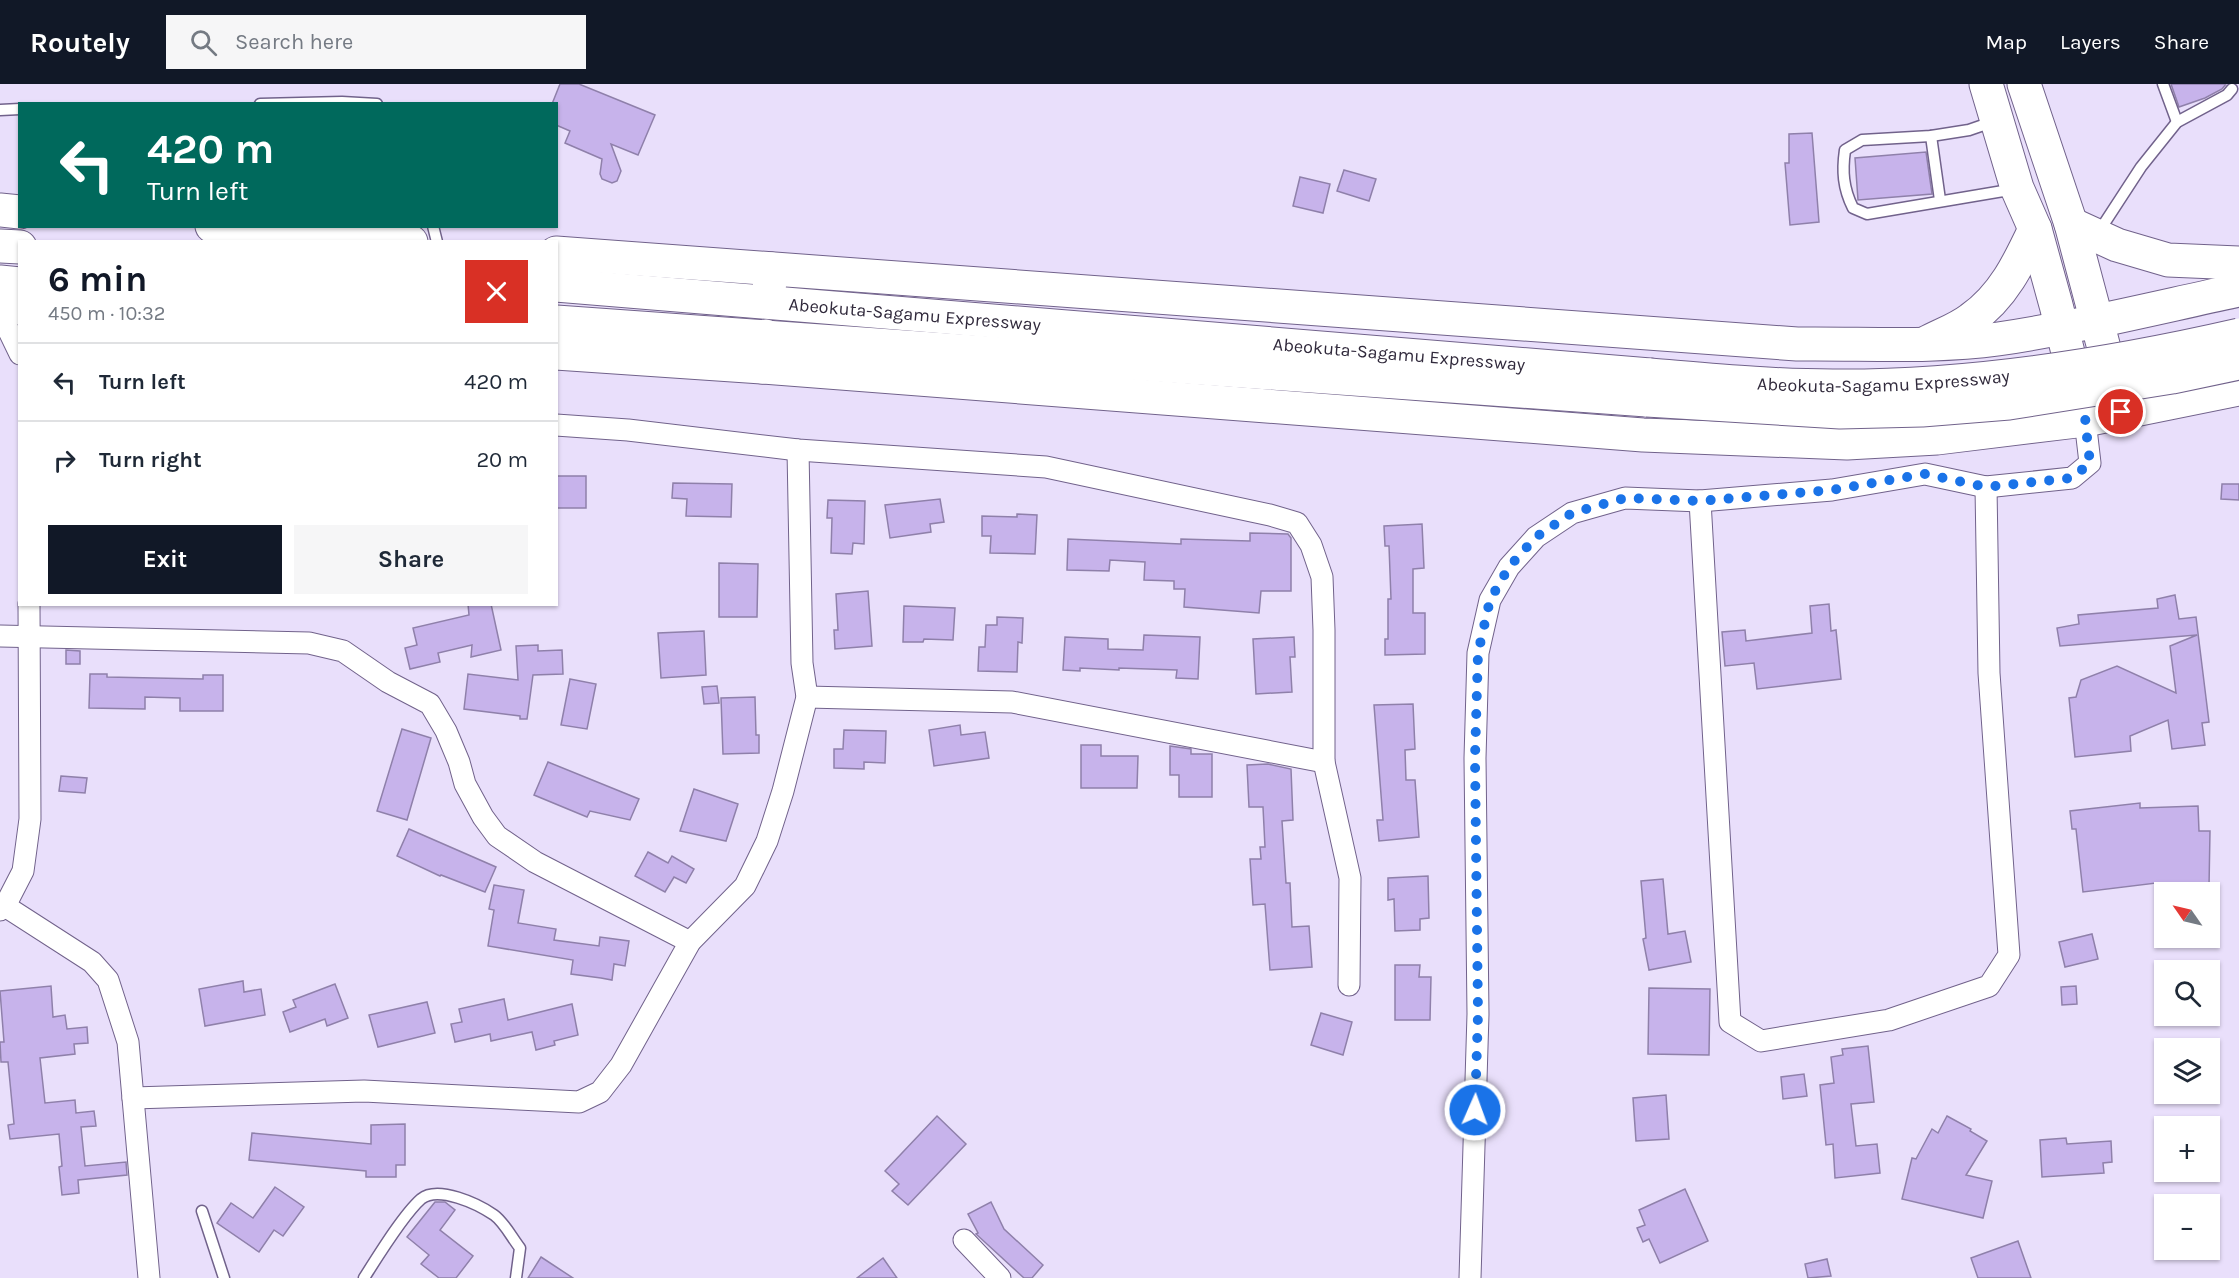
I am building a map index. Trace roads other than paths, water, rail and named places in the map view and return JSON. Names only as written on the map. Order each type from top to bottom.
[{"type":"main road","points":[[1986,84],[2017,188],[2035,229],[2085,420]]},
{"type":"main road","points":[[2024,84],[2084,230],[2097,320],[2121,412]]},
{"type":"main road","points":[[0,210],[18,212]]},
{"type":"main road","points":[[237,228],[386,240]]},
{"type":"main road","points":[[1926,343],[1971,320],[1996,297],[2014,272],[2035,229]]},
{"type":"main road","points":[[2084,230],[2117,245],[2168,260],[2239,263]]},
{"type":"main road","points":[[0,246],[18,247]]},
{"type":"main road","points":[[558,253],[1797,344],[1926,343],[1996,339],[2239,290]]},
{"type":"main road","points":[[768,301],[771,269]]},
{"type":"main road","points":[[0,282],[18,284]]},
{"type":"main road","name":"Abeokuta-Sagamu Expressway","points":[[558,285],[768,301],[1649,388],[1840,412],[1922,410],[2009,403],[2172,377],[2239,363]]},
{"type":"main road","points":[[0,306],[18,308]]},
{"type":"main road","name":"Abeokuta-Sagamu Expressway","points":[[558,322],[764,351],[1649,388],[1914,384],[2001,377],[2164,351],[2239,335]]},
{"type":"main road","points":[[558,353],[764,351],[1643,435],[1847,443],[1937,438],[2085,420],[2239,389]]},
{"type":"street","points":[[0,320],[18,350]]},
{"type":"street","points":[[1470,1278],[1478,1014],[1475,735],[1478,653],[1490,600],[1509,567],[1536,537],[1572,513],[1625,498],[1700,501],[1832,490],[1925,474],[1986,487],[2072,478],[2090,463],[2085,420]]},
{"type":"street","points":[[558,425],[628,430],[798,450],[1046,467],[1270,515],[1297,523],[1311,545],[1322,577],[1324,762],[1350,878],[1349,985]]},
{"type":"street","points":[[134,1098],[364,1091],[579,1102],[600,1092],[621,1065],[690,942],[745,886],[767,842],[783,791],[807,697],[802,663],[798,450]]},
{"type":"street","points":[[1700,501],[1730,1022],[1761,1041],[1889,1020],[1989,986],[2009,955],[1989,673],[1986,487]]},
{"type":"street","points":[[29,606],[30,819],[23,871],[2,908],[92,962],[108,980],[128,1042],[149,1278]]},
{"type":"street","points":[[0,636],[309,643],[344,651],[388,682],[430,704],[451,741],[465,784],[483,817],[497,836],[536,862],[690,942]]},
{"type":"street","points":[[807,697],[1012,702],[1324,762]]},
{"type":"street","points":[[964,1240],[1000,1278]]},
{"type":"lane","points":[[2163,84],[2177,122]]},
{"type":"lane","points":[[2084,230],[2141,167],[2177,122],[2227,95],[2232,89]]},
{"type":"lane","points":[[0,110],[18,109]]},
{"type":"lane","points":[[1998,120],[1969,130],[1931,136],[1862,140],[1845,150],[1842,168],[1845,193],[1853,208],[1867,214],[2017,188]]},
{"type":"lane","points":[[1931,136],[1940,200]]},
{"type":"lane","points":[[364,1278],[422,1198],[435,1193],[450,1194],[495,1216],[520,1248],[516,1278]]},
{"type":"lane","points":[[201,1211],[224,1278]]}]
